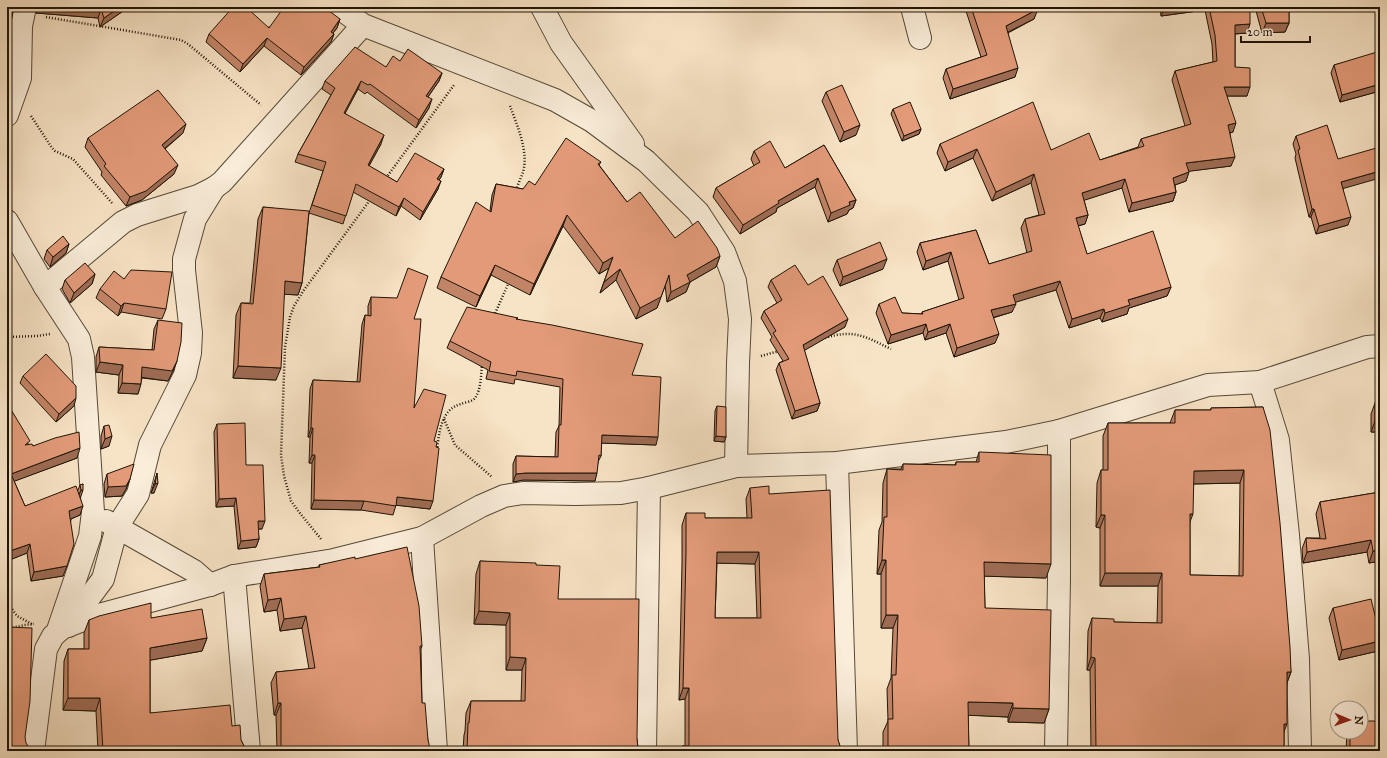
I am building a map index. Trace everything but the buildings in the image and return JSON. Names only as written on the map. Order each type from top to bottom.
[{"type":"street","points":[[542,7],[560,43],[646,161]]},
{"type":"street","points":[[912,7],[920,38]]},
{"type":"street","points":[[7,115],[20,78],[20,42],[24,10]]},
{"type":"street","points":[[45,287],[127,220],[137,214],[198,196],[222,182],[278,119],[352,14],[469,66],[555,100],[592,121],[646,161],[698,212],[724,252],[735,281],[740,319],[736,466]]},
{"type":"street","points":[[33,751],[46,649],[53,636],[62,629],[103,580],[118,527],[138,494],[150,445],[184,375],[190,353],[191,333],[184,259],[194,219],[214,188]]},
{"type":"street","points":[[7,221],[45,287],[79,339],[83,357],[93,512],[90,536],[62,629]]},
{"type":"street","points":[[62,629],[91,617],[210,585],[234,576],[334,560],[422,538],[481,506],[504,496],[515,494],[612,494],[632,492],[736,466],[837,463],[1006,442],[1059,431],[1208,385],[1260,382],[1367,347],[1380,346]]},
{"type":"street","points":[[1260,382],[1278,440],[1288,534],[1298,659],[1300,751]]},
{"type":"street","points":[[1056,751],[1059,579],[1059,431]]},
{"type":"street","points":[[837,463],[846,751]]},
{"type":"street","points":[[645,751],[649,488]]},
{"type":"street","points":[[93,512],[99,518],[118,527],[194,571],[210,585]]},
{"type":"street","points":[[422,538],[436,751]]},
{"type":"street","points":[[234,576],[249,751]]},
{"type":"path","points":[[24,10],[181,40],[188,44],[278,119]]},
{"type":"path","points":[[384,181],[469,66]]},
{"type":"path","points":[[498,77],[519,129],[523,147],[523,171],[513,196]]},
{"type":"path","points":[[15,91],[55,152],[73,159],[127,220]]},
{"type":"path","points":[[354,555],[329,544],[319,537],[291,501],[284,476],[281,455],[285,347],[290,317],[294,306],[304,290],[375,194]]},
{"type":"path","points":[[492,320],[510,280]]},
{"type":"path","points":[[7,356],[9,337],[50,334],[70,324]]},
{"type":"path","points":[[821,339],[845,333],[858,334],[891,349]]},
{"type":"path","points":[[738,363],[783,350]]},
{"type":"path","points":[[436,455],[439,431],[444,419],[454,407],[472,401],[475,398],[483,360]]},
{"type":"path","points":[[444,419],[455,445],[485,472],[515,494]]},
{"type":"path","points":[[7,602],[17,616],[32,624]]}]
